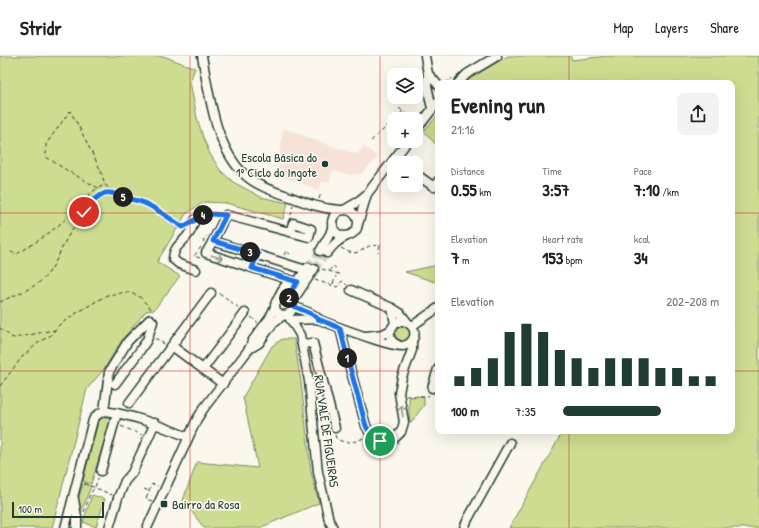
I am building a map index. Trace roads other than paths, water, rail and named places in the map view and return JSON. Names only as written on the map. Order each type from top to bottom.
[{"type":"street","points":[[202,56],[219,134],[234,163],[244,174],[254,182],[266,188],[320,208],[352,211],[358,217],[358,221]]},
{"type":"street","points":[[425,56],[428,74],[427,85],[432,109]]},
{"type":"street","points":[[461,80],[467,74],[496,56]]},
{"type":"street","points":[[428,74],[435,82]]},
{"type":"street","points":[[423,121],[435,106]]},
{"type":"street","points":[[367,194],[358,221],[357,229],[351,235],[338,240],[323,252],[335,215],[356,203],[367,194],[387,172]]},
{"type":"street","points":[[423,179],[434,187],[435,186]]},
{"type":"street","points":[[320,208],[338,233],[340,235],[347,236]]},
{"type":"street","points":[[290,232],[226,215],[208,241],[206,253],[294,281]]},
{"type":"street","points":[[195,220],[190,233],[176,248],[173,259],[179,264],[196,270]]},
{"type":"street","points":[[208,241],[310,269]]},
{"type":"street","points":[[252,268],[258,254]]},
{"type":"street","points":[[147,528],[200,413],[249,349],[252,340],[269,318],[283,288],[310,269]]},
{"type":"street","points":[[293,303],[310,269]]},
{"type":"street","points":[[249,349],[259,343],[274,322],[287,317],[291,311],[294,281]]},
{"type":"street","points":[[340,328],[366,426],[370,433],[380,441],[387,442],[393,440],[401,432],[404,422],[399,393],[402,377],[412,350],[414,331],[400,313],[351,290]]},
{"type":"street","points":[[128,403],[168,345],[211,294]]},
{"type":"street","points":[[318,319],[302,320],[278,314],[276,304],[281,297],[312,314],[318,319],[386,343],[403,346],[412,341]]},
{"type":"street","name":"RUA VALE DE FIGUEIRAS","points":[[293,303],[302,320],[300,335]]},
{"type":"street","points":[[392,308],[393,327],[390,336],[393,342],[398,345]]},
{"type":"street","points":[[410,325],[435,310]]},
{"type":"street","points":[[203,369],[245,313]]},
{"type":"street","name":"RUA VALE DE FIGUEIRAS","points":[[287,317],[300,335],[302,344],[309,381],[318,472],[329,520],[333,528]]},
{"type":"street","points":[[104,411],[109,372],[128,342],[150,319],[154,322],[147,340],[115,384]]},
{"type":"street","points":[[344,346],[361,335],[383,334],[399,322],[404,322],[410,325]]},
{"type":"street","points":[[302,344],[314,343],[335,432]]},
{"type":"street","points":[[168,345],[223,384]]},
{"type":"street","points":[[432,388],[435,379]]},
{"type":"street","points":[[66,528],[93,420],[97,414],[104,411],[117,413],[155,423],[188,437]]},
{"type":"street","points":[[101,471],[117,413]]},
{"type":"street","points":[[109,528],[125,481],[132,473],[155,423]]},
{"type":"street","points":[[464,528],[510,443]]},
{"type":"street","points":[[74,497],[77,528]]},
{"type":"tunnel","points":[[308,267],[320,251]]},
{"type":"tunnel","points":[[314,269],[327,253]]},
{"type":"place","name":"Escola Básica do 1º Ciclo do Ingote","points":[[325,164]]},
{"type":"place","name":"Bairro da Rosa","points":[[164,504]]}]
